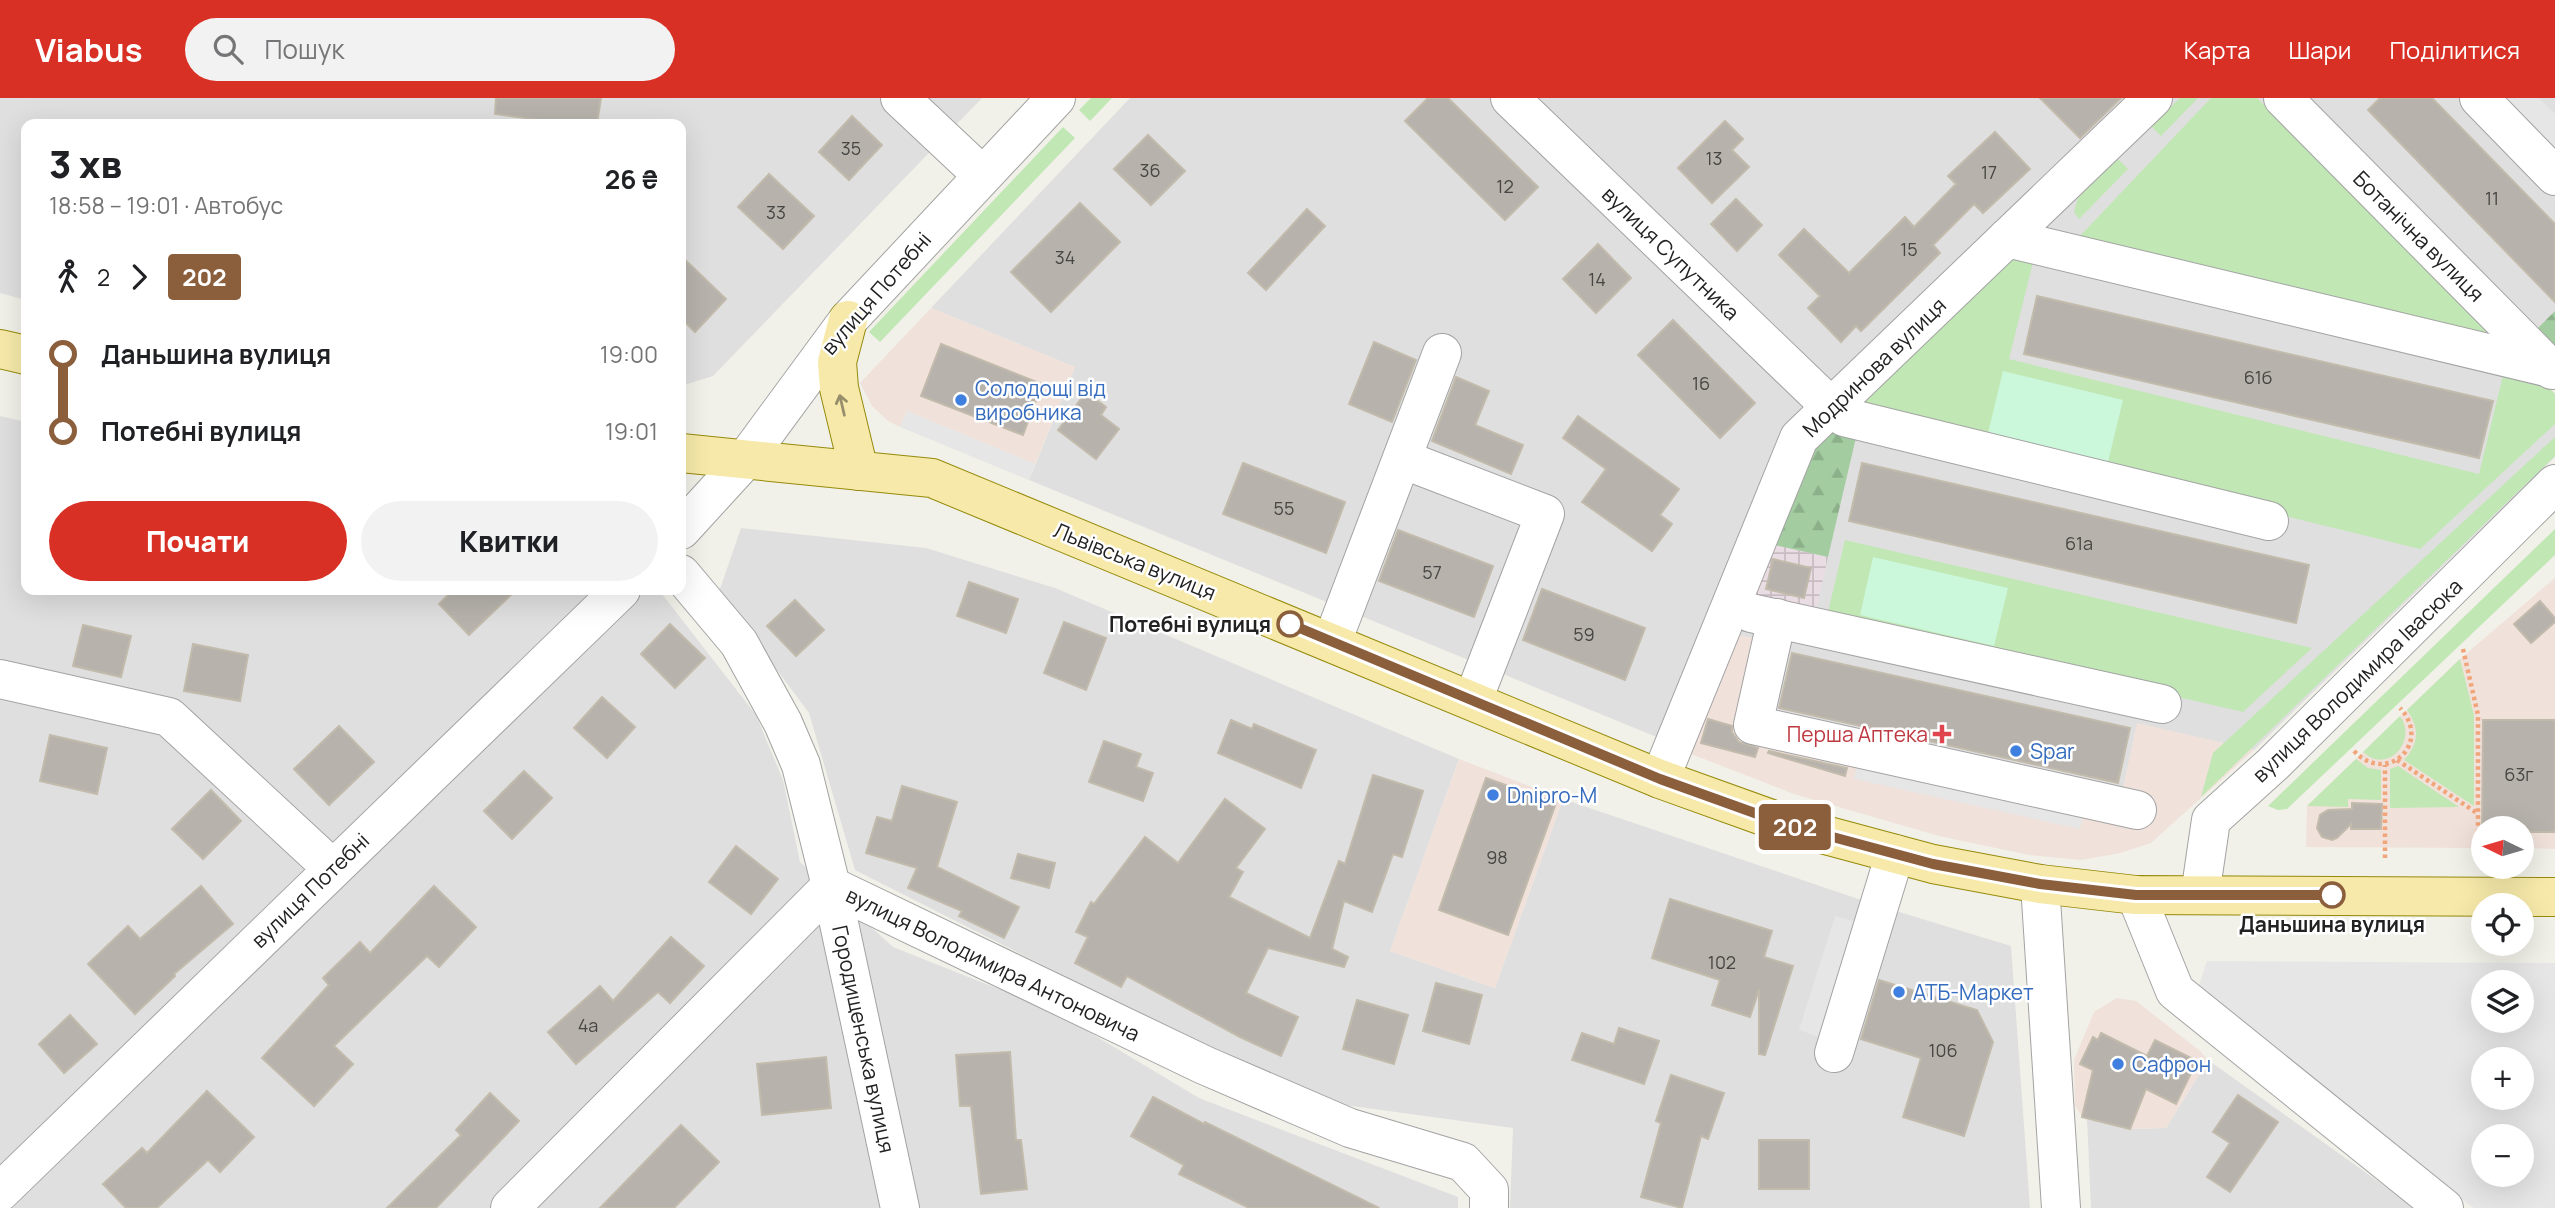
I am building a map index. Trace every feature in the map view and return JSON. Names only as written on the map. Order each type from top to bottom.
[{"type":"main road","points":[[848,320],[837,362],[839,388],[859,471]]},
{"type":"main road","points":[[0,349],[21,354]]},
{"type":"main road","name":"Львівська вулиця","points":[[686,454],[932,478],[1660,779],[1788,825],[1933,864],[2040,884],[2136,895],[2555,897]]},
{"type":"street","points":[[900,98],[982,175]]},
{"type":"street","name":"вулиця Потебні","points":[[686,525],[745,460],[848,320],[1056,98]]},
{"type":"street","name":"вулиця Супутника","points":[[1510,98],[1844,417],[2269,521]]},
{"type":"street","name":"Модринова вулиця","points":[[1660,779],[1799,438],[2153,98]]},
{"type":"street","name":"Ботанічна вулиця","points":[[2283,98],[2553,371]]},
{"type":"street","points":[[2479,98],[2555,176]]},
{"type":"street","points":[[2007,238],[2553,371]]},
{"type":"street","points":[[1332,642],[1442,353]]},
{"type":"street","points":[[1402,458],[1545,514],[1473,700]]},
{"type":"street","name":"вулиця Володимира Івасюка","points":[[2200,895],[2211,820],[2273,764],[2555,484]]},
{"type":"street","name":"Городищенська вулиця","points":[[686,580],[739,643],[783,723],[802,765],[831,886],[900,1208]]},
{"type":"street","name":"вулиця Потебні","points":[[0,1192],[616,595]]},
{"type":"street","points":[[1729,608],[2162,704]]},
{"type":"street","points":[[1777,618],[1753,725],[2137,810]]},
{"type":"street","points":[[0,679],[169,716],[332,868]]},
{"type":"street","points":[[1834,1053],[1895,854]]},
{"type":"street","points":[[2040,884],[2061,1208]]},
{"type":"street","name":"вулиця Володимира Антоновича","points":[[510,1208],[831,886],[1204,1065],[1350,1128],[1463,1162],[1489,1199]]},
{"type":"street","points":[[2136,895],[2175,991],[2444,1208]]},
{"type":"path","points":[[2462,649],[2478,715],[2478,813]]},
{"type":"path","points":[[2354,751],[2371,763],[2385,764],[2397,760],[2409,747],[2412,739],[2410,722],[2400,708]]},
{"type":"path","points":[[2397,760],[2478,813]]},
{"type":"path","points":[[2385,764],[2385,858]]},
{"type":"shaded area","points":[[0,98],[982,98],[713,376],[686,384],[686,119],[21,119],[21,299],[0,293]]},
{"type":"shaded area","points":[[1130,98],[1493,98],[1815,407],[1664,740],[1029,480],[1075,367],[931,308]]},
{"type":"shaded area","points":[[1529,98],[2137,98],[1832,391]]},
{"type":"shaded area","points":[[2167,98],[2263,98],[2555,394],[2555,457],[2254,750],[2138,724],[2122,794],[1770,715],[1729,633],[1807,443]]},
{"type":"shaded area","points":[[2303,98],[2555,98],[2555,353]]},
{"type":"shaded area","points":[[2498,98],[2539,98],[2555,114],[2555,162]]},
{"type":"shaded area","points":[[931,308],[1075,367],[1035,464],[907,411],[900,427],[888,421],[872,406],[860,383]]},
{"type":"shaded area","points":[[907,411],[1035,464],[1029,480],[900,427]]},
{"type":"shaded area","points":[[0,416],[21,421],[21,595],[663,595],[756,715],[783,780],[800,862],[893,947],[1054,1011],[1199,1098],[1458,1197],[1458,1208],[0,1208]]},
{"type":"shaded area","points":[[741,528],[926,548],[1055,588],[1459,759],[1390,951],[1495,988],[1563,799],[1873,904],[2011,946],[2030,1208],[1510,1208],[1513,1128],[1315,1101],[855,870],[809,713],[719,592]]},
{"type":"shaded area","points":[[1766,543],[1828,557],[1815,615],[1743,598]]},
{"type":"shaded area","points":[[2555,578],[2555,849],[2534,848],[2534,816],[2471,816],[2471,848],[2306,847],[2307,806],[2460,659]]},
{"type":"shaded area","points":[[1729,633],[1786,645],[1771,715],[2122,793],[2137,723],[2254,750],[2151,843],[2120,853],[2081,860],[2029,855],[1939,836],[1794,794],[1681,750]]},
{"type":"shaded area","points":[[1859,758],[2085,809],[2080,829],[1854,779]]},
{"type":"shaded area","points":[[1459,759],[1563,799],[1495,988],[1390,951]]},
{"type":"shaded area","points":[[1835,916],[1867,925],[1831,1041],[1799,1030]]},
{"type":"shaded area","points":[[2207,961],[2555,963],[2555,1208],[2474,1208],[2232,1027],[2198,988]]},
{"type":"shaded area","points":[[2117,998],[2136,1001],[2208,1060],[2166,1128],[2130,1129],[2082,1117],[2075,1105],[2074,1060],[2094,1012]]},
{"type":"shaded area","points":[[2208,1060],[2413,1208],[2091,1208],[2087,1119],[2130,1129],[2166,1128]]},
{"type":"green space","points":[[1091,98],[1112,98],[1090,121],[1079,110]]},
{"type":"green space","points":[[2180,98],[2198,98],[2161,136],[2151,126]]},
{"type":"green space","points":[[2211,98],[2257,98],[2487,331],[2478,337],[2079,237]]},
{"type":"green space","points":[[1063,127],[1075,138],[880,342],[869,332]]},
{"type":"green space","points":[[2118,159],[2128,169],[2079,219],[2074,212],[2078,198]]},
{"type":"green space","points":[[2007,251],[2034,258],[2009,359],[2479,474],[2505,367],[2536,374],[2555,394],[2555,424],[2420,549],[1844,408]]},
{"type":"green space","points":[[2555,311],[2555,353],[2534,332]]},
{"type":"green space","points":[[2003,371],[2123,400],[2108,462],[1988,433]]},
{"type":"green space","points":[[1829,422],[1858,429],[1828,557],[1766,543]]},
{"type":"green space","points":[[2555,437],[2555,456],[2201,797],[2213,753]]},
{"type":"green space","points":[[2555,529],[2555,555],[2287,809],[2278,810],[2268,806]]},
{"type":"green space","points":[[1845,540],[2312,648],[2243,712],[1827,616]]},
{"type":"green space","points":[[1873,557],[2008,588],[1994,646],[1860,615]]},
{"type":"green space","points":[[2460,659],[2474,715],[2474,806],[2404,760],[2413,748],[2416,736],[2414,723],[2407,710]]},
{"type":"green space","points":[[2400,716],[2405,726],[2405,735],[2397,752],[2381,760],[2363,752]]},
{"type":"green space","points":[[2356,759],[2368,768],[2381,770],[2381,800],[2348,799],[2348,807],[2307,806]]},
{"type":"green space","points":[[2398,766],[2459,807],[2390,808],[2390,769]]},
{"type":"building","points":[[496,98],[601,98],[598,119],[533,119],[495,114]]},
{"type":"building","points":[[1428,98],[1448,98],[1538,187],[1505,220],[1405,121]]},
{"type":"building","points":[[2040,98],[2121,98],[2080,138]]},
{"type":"building","points":[[2380,98],[2432,98],[2555,224],[2555,302],[2368,110]]},
{"type":"building","points":[[852,116],[882,145],[849,180],[819,152]]},
{"type":"building","points":[[1725,121],[1743,139],[1732,150],[1749,167],[1712,203],[1678,168]]},
{"type":"building","points":[[1995,132],[2030,169],[1983,213],[1974,204],[1933,245],[1940,253],[1861,331],[1856,326],[1841,342],[1808,308],[1820,296],[1779,255],[1804,229],[1849,273],[1905,217],[1914,227],[1956,184],[1948,176]]},
{"type":"building","points":[[1148,135],[1185,171],[1151,205],[1114,169]]},
{"type":"building","points":[[769,174],[814,216],[783,249],[738,207]]},
{"type":"building","points":[[1736,199],[1762,225],[1737,251],[1711,224]]},
{"type":"building","points":[[1080,203],[1120,242],[1051,312],[1011,272]]},
{"type":"building","points":[[1307,209],[1325,226],[1266,290],[1248,273]]},
{"type":"building","points":[[1598,244],[1631,278],[1596,313],[1563,279]]},
{"type":"building","points":[[686,261],[726,299],[695,332],[686,323]]},
{"type":"building","points":[[2037,296],[2493,401],[2479,458],[2024,354]]},
{"type":"building","points":[[1673,320],[1755,403],[1720,438],[1638,355]]},
{"type":"building","points":[[1374,342],[1416,360],[1392,422],[1349,404]]},
{"type":"building","points":[[941,344],[1042,384],[1023,435],[921,396]]},
{"type":"building","points":[[1456,377],[1489,391],[1475,425],[1523,445],[1511,474],[1432,441]]},
{"type":"building","points":[[1086,392],[1106,407],[1101,415],[1119,429],[1096,459],[1058,430]]},
{"type":"building","points":[[1578,416],[1679,489],[1660,515],[1672,524],[1652,551],[1582,502],[1606,469],[1563,438]]},
{"type":"building","points":[[1243,463],[1345,502],[1326,553],[1223,514]]},
{"type":"building","points":[[1862,463],[2309,565],[2296,623],[1849,521]]},
{"type":"building","points":[[1398,530],[1493,566],[1474,617],[1379,581]]},
{"type":"building","points":[[1773,559],[1811,568],[1804,598],[1766,589]]},
{"type":"building","points":[[969,582],[1018,599],[1006,633],[957,616]]},
{"type":"building","points":[[1542,589],[1645,628],[1625,680],[1523,640]]},
{"type":"building","points":[[448,595],[511,595],[469,635],[439,604]]},
{"type":"building","points":[[795,600],[824,630],[796,656],[767,626]]},
{"type":"building","points":[[2540,601],[2555,618],[2555,622],[2531,643],[2514,624]]},
{"type":"building","points":[[1064,622],[1106,638],[1086,690],[1044,673]]},
{"type":"building","points":[[670,624],[705,658],[675,688],[641,654]]},
{"type":"building","points":[[83,625],[131,636],[121,677],[73,666]]},
{"type":"building","points":[[193,644],[248,655],[240,701],[184,691]]},
{"type":"building","points":[[1792,653],[2130,728],[2118,783],[1779,708]]},
{"type":"building","points":[[602,697],[635,727],[607,758],[574,728]]},
{"type":"building","points":[[1708,719],[1732,726],[1732,732],[1739,742],[1758,748],[1755,757],[1701,743]]},
{"type":"building","points":[[1231,720],[1252,729],[1254,724],[1316,750],[1301,788],[1218,753]]},
{"type":"building","points":[[2483,720],[2555,720],[2555,832],[2534,832],[2534,816],[2482,816]]},
{"type":"building","points":[[339,726],[374,762],[329,805],[294,769]]},
{"type":"building","points":[[50,735],[107,748],[97,794],[40,781]]},
{"type":"building","points":[[1104,741],[1141,754],[1136,767],[1153,773],[1143,801],[1089,782]]},
{"type":"building","points":[[1769,751],[1847,768],[1845,776],[1768,753]]},
{"type":"building","points":[[524,771],[552,798],[512,839],[484,811]]},
{"type":"building","points":[[1373,775],[1423,791],[1402,857],[1393,854],[1372,912],[1344,901],[1332,949],[1348,957],[1344,967],[1268,948],[1246,993],[1298,1017],[1281,1056],[1127,976],[1121,987],[1075,963],[1088,937],[1076,932],[1091,902],[1094,904],[1145,837],[1178,863],[1225,799],[1265,829],[1236,868],[1243,872],[1229,897],[1310,938],[1339,861],[1345,864]]},
{"type":"building","points":[[1486,778],[1556,803],[1508,935],[1439,910]]},
{"type":"building","points":[[902,786],[957,802],[937,867],[1019,907],[1004,938],[959,916],[962,911],[908,888],[917,868],[866,853],[877,817],[892,821]]},
{"type":"building","points":[[211,790],[241,821],[203,859],[172,829]]},
{"type":"building","points":[[2352,803],[2382,804],[2381,829],[2351,829],[2351,824],[2337,838],[2332,840],[2322,837],[2317,828],[2320,815],[2328,810],[2352,809]]},
{"type":"building","points":[[736,846],[778,879],[751,914],[709,882]]},
{"type":"building","points":[[1018,854],[1055,863],[1049,888],[1011,878]]},
{"type":"building","points":[[201,886],[233,924],[174,974],[175,976],[135,1014],[88,964],[128,926],[140,939]]},
{"type":"building","points":[[434,886],[476,927],[439,967],[427,956],[334,1046],[353,1064],[314,1106],[262,1058],[329,985],[323,978],[360,942],[370,953]]},
{"type":"building","points":[[1670,899],[1772,931],[1764,957],[1793,966],[1765,1055],[1759,1054],[1759,990],[1750,1017],[1712,1005],[1720,980],[1652,958]]},
{"type":"building","points":[[671,937],[704,966],[670,1003],[658,992],[576,1064],[548,1032],[600,986],[613,1001]]},
{"type":"building","points":[[1879,980],[1977,1010],[1993,1042],[1964,1136],[1903,1117],[1921,1058],[1861,1039]]},
{"type":"building","points":[[1436,983],[1482,995],[1469,1044],[1423,1031]]},
{"type":"building","points":[[1357,1000],[1408,1015],[1394,1064],[1343,1049]]},
{"type":"building","points":[[70,1015],[97,1044],[64,1073],[39,1044]]},
{"type":"building","points":[[1619,1028],[1659,1041],[1644,1084],[1572,1060],[1582,1033],[1614,1044]]},
{"type":"building","points":[[2101,1033],[2147,1056],[2155,1040],[2197,1061],[2176,1104],[2146,1089],[2130,1129],[2082,1117],[2093,1070],[2080,1064],[2093,1037],[2098,1040]]},
{"type":"building","points":[[1010,1052],[1016,1140],[1021,1140],[1027,1189],[981,1194],[971,1106],[960,1106],[956,1055]]},
{"type":"building","points":[[826,1057],[831,1108],[762,1115],[757,1064]]},
{"type":"building","points":[[1671,1075],[1724,1093],[1708,1139],[1701,1136],[1682,1208],[1641,1197],[1661,1123],[1656,1121]]},
{"type":"building","points":[[207,1091],[254,1137],[220,1172],[208,1160],[157,1208],[126,1208],[103,1184],[142,1148],[147,1153]]},
{"type":"building","points":[[490,1093],[519,1121],[436,1208],[387,1208],[461,1135],[456,1130]]},
{"type":"building","points":[[2238,1095],[2278,1122],[2230,1192],[2207,1177],[2230,1143],[2213,1132]]},
{"type":"building","points":[[1153,1097],[1379,1208],[1249,1208],[1179,1174],[1184,1165],[1131,1136]]},
{"type":"building","points":[[681,1125],[719,1162],[674,1208],[600,1208]]},
{"type":"building","points":[[1759,1140],[1809,1140],[1809,1189],[1759,1189]]},
{"type":"bus line","name":"202","points":[[1290,624],[1660,779],[1788,825],[1933,864],[2040,884],[2136,895],[2332,895]]},
{"type":"place","name":"Солодощі від виробника","points":[[961,400]]},
{"type":"place","name":"Потебні вулиця","points":[[1290,624]]},
{"type":"place","name":"Перша Аптека","points":[[1942,734]]},
{"type":"place","name":"Spar","points":[[2016,751]]},
{"type":"place","name":"Dnipro-M","points":[[1493,795]]},
{"type":"place","name":"Даньшина вулиця","points":[[2332,895]]},
{"type":"place","name":"АТБ-Маркет","points":[[1899,992]]},
{"type":"place","name":"Сафрон","points":[[2118,1064]]}]
